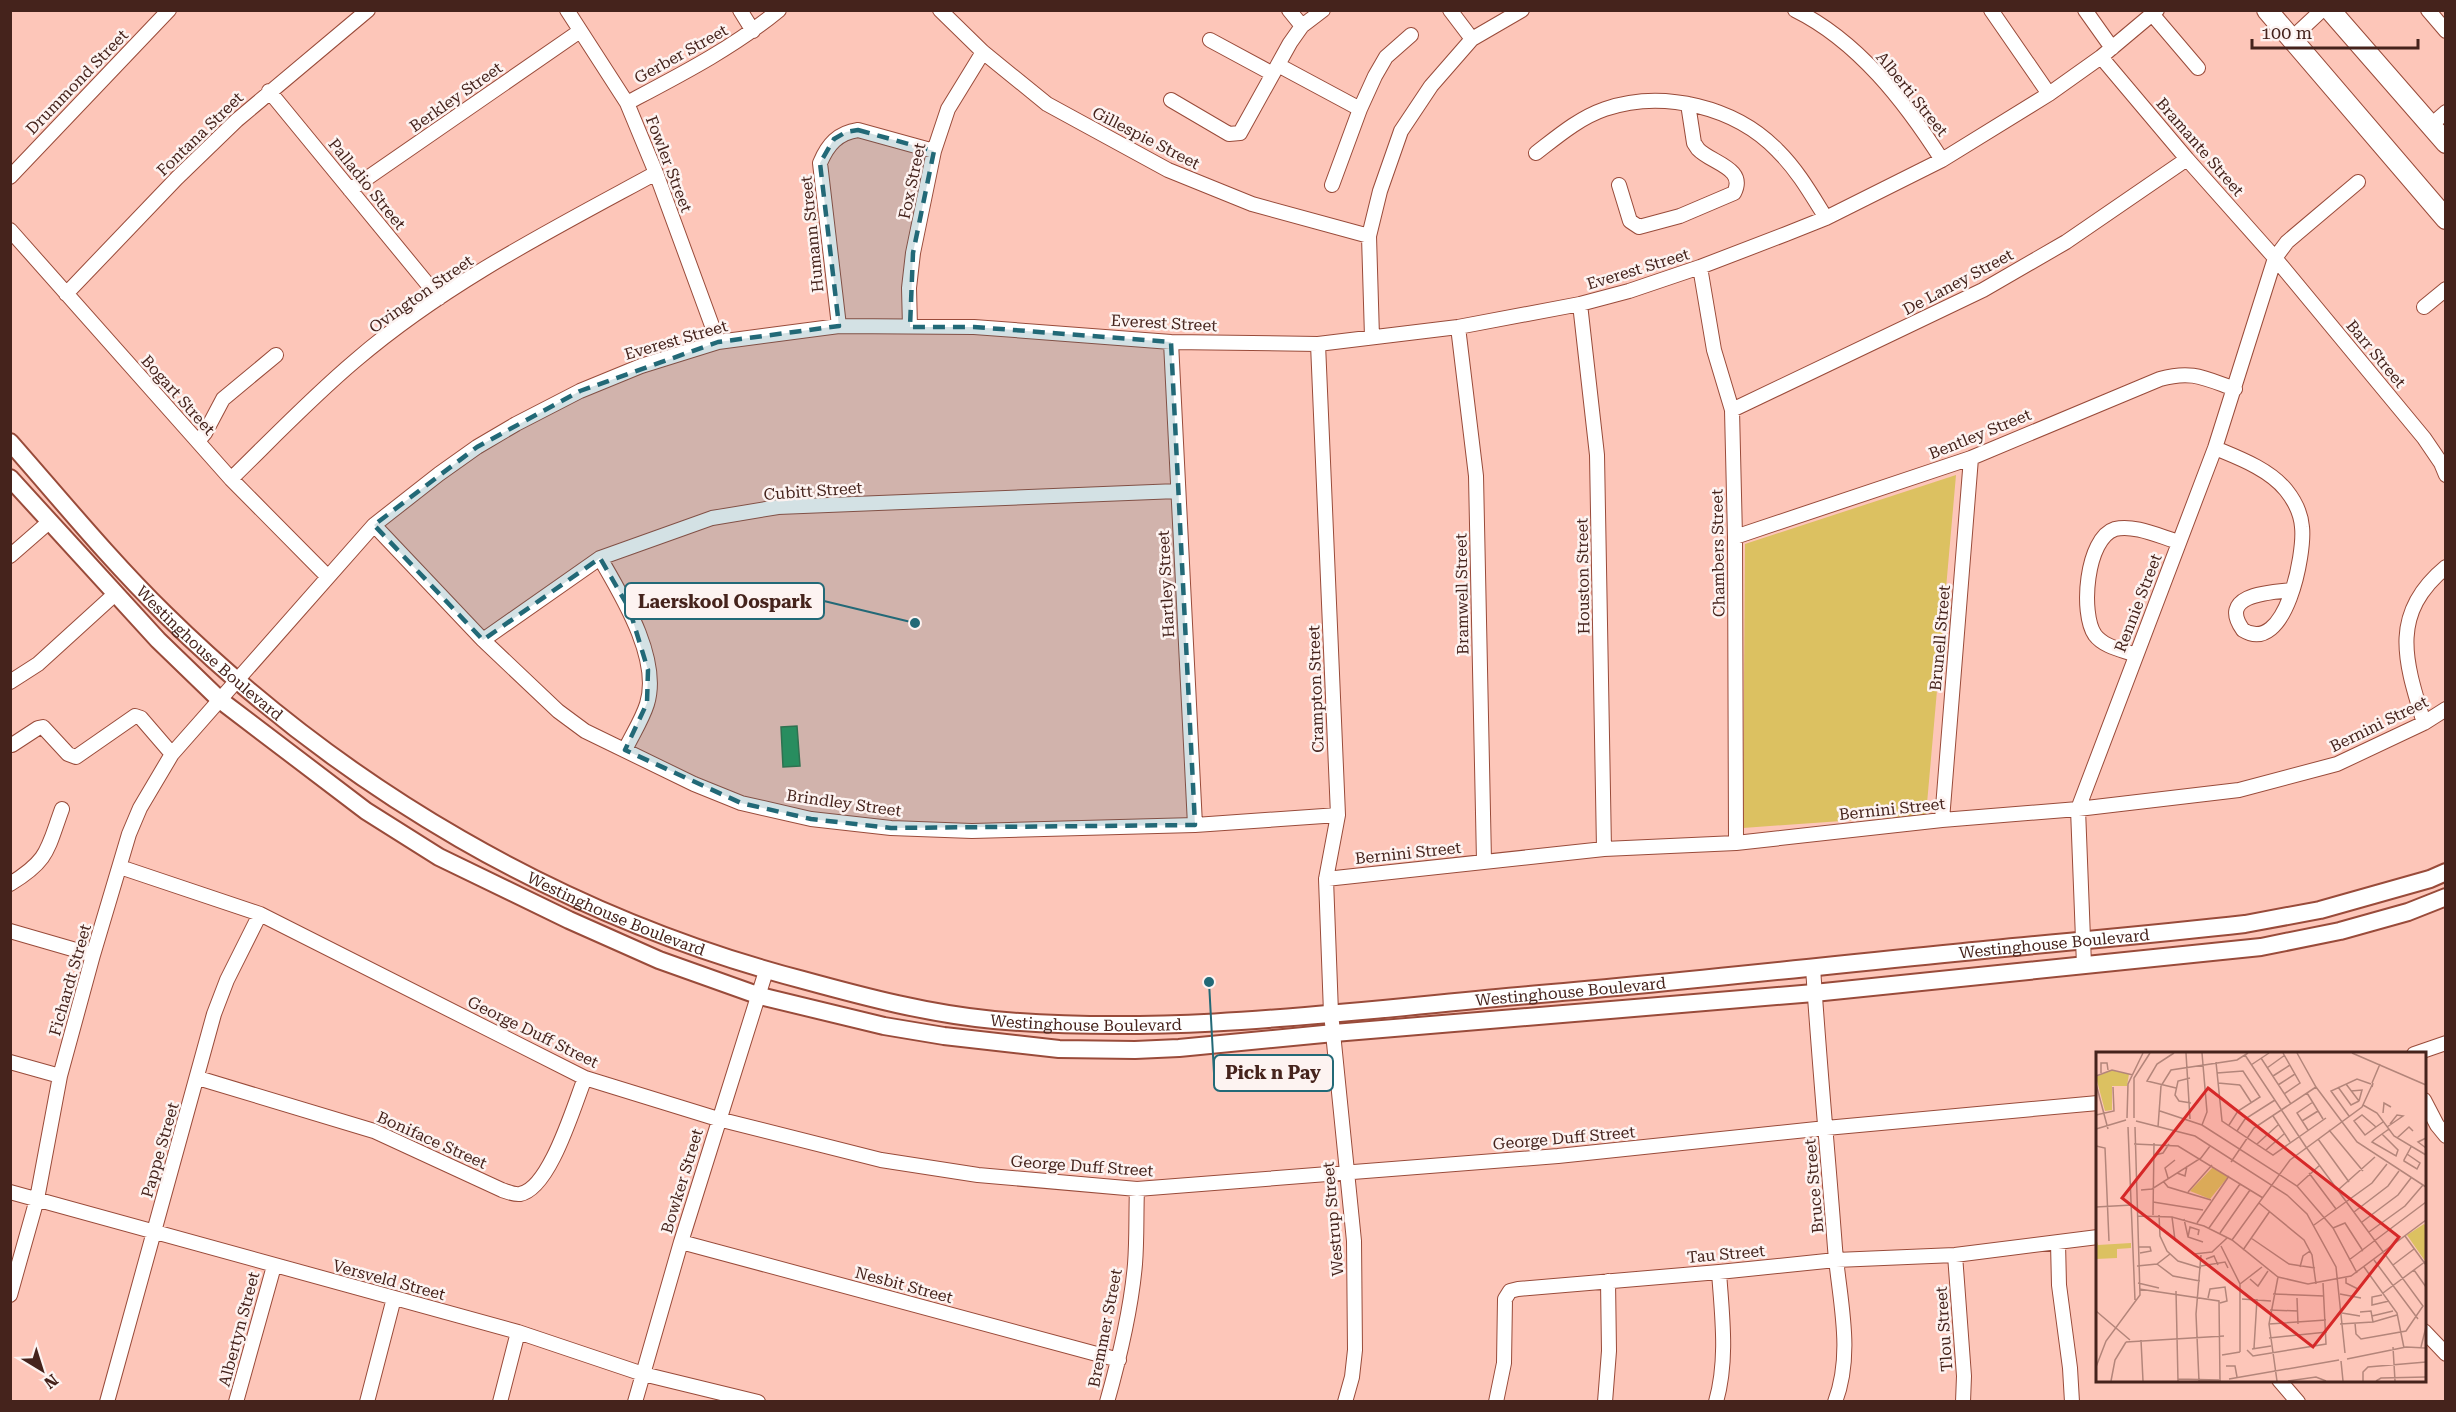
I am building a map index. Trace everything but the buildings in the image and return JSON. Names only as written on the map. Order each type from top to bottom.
[{"type":"main road","points":[[2268,10],[2445,219]]},
{"type":"main road","points":[[2330,10],[2445,143]]},
{"type":"street","name":"Drummond Street","points":[[10,177],[169,10]]},
{"type":"street","name":"Fontana Street","points":[[66,294],[177,178],[269,91],[368,10]]},
{"type":"street","name":"Fowler Street","points":[[567,10],[627,103],[656,173],[718,342]]},
{"type":"street","points":[[740,10],[753,32]]},
{"type":"street","name":"Gerber Street","points":[[627,103],[753,32],[779,10]]},
{"type":"street","name":"Gillespie Street","points":[[940,10],[983,52],[1047,104],[1168,171],[1252,204],[1369,236]]},
{"type":"street","points":[[1289,10],[1302,26]]},
{"type":"street","points":[[1171,100],[1229,134],[1236,135],[1242,131],[1275,69],[1302,26],[1323,10]]},
{"type":"street","points":[[1450,10],[1472,39]]},
{"type":"street","points":[[1372,337],[1369,236],[1380,191],[1401,131],[1431,86],[1472,39],[1522,10]]},
{"type":"street","name":"Alberti Street","points":[[1795,10],[1831,31],[1869,64],[1925,133],[1942,160]]},
{"type":"street","points":[[1991,10],[2049,94]]},
{"type":"street","name":"Bramante Street","points":[[2085,10],[2106,52],[2187,159],[2275,258]]},
{"type":"street","points":[[2291,39],[2322,10]]},
{"type":"street","points":[[2427,10],[2445,31]]},
{"type":"street","points":[[2155,12],[2198,68]]},
{"type":"street","name":"Everest Street","points":[[220,700],[374,525],[439,474],[516,424],[580,391],[641,366],[718,342],[839,326],[974,327],[1171,342],[1318,344],[1458,327],[1580,304],[1629,291],[1700,267],[1826,218],[1942,160],[2049,94],[2155,12]]},
{"type":"street","name":"Berkley Street","points":[[350,190],[580,31]]},
{"type":"street","points":[[1332,185],[1360,109],[1375,76],[1386,57],[1411,35]]},
{"type":"street","points":[[1210,40],[1360,109]]},
{"type":"street","name":"Fox Street","points":[[910,327],[909,288],[913,254],[934,151],[951,101],[983,52]]},
{"type":"street","name":"Palladio Street","points":[[269,91],[438,298]]},
{"type":"street","points":[[1536,153],[1572,125],[1605,109],[1646,101],[1688,104],[1727,115],[1752,128],[1777,149],[1798,173],[1826,218]]},
{"type":"street","points":[[1619,185],[1630,221],[1639,227],[1680,216],[1728,198],[1734,193],[1738,182],[1735,174],[1703,155],[1694,143],[1688,104]]},
{"type":"street","points":[[2430,126],[2445,112]]},
{"type":"street","name":"Humann Street","points":[[839,326],[820,163],[826,150],[834,139],[846,132],[858,130],[934,151]]},
{"type":"street","name":"De Laney Street","points":[[1732,410],[1983,290],[2066,242],[2187,159]]},
{"type":"street","name":"Ovington Street","points":[[231,479],[356,359],[438,298],[534,239],[656,173]]},
{"type":"street","points":[[2275,258],[2287,242],[2358,182]]},
{"type":"street","name":"Bogart Street","points":[[10,230],[231,479],[327,576]]},
{"type":"street","name":"Rennie Street","points":[[2084,965],[2078,809],[2214,448],[2235,389],[2275,258]]},
{"type":"street","name":"Barr Street","points":[[2275,258],[2424,438],[2441,464],[2445,475]]},
{"type":"street","name":"Chambers Street","points":[[1700,267],[1714,350],[1732,410],[1735,537],[1736,843]]},
{"type":"street","points":[[2424,307],[2445,289]]},
{"type":"street","name":"Houston Street","points":[[1580,304],[1597,455],[1604,849]]},
{"type":"street","name":"Bramwell Street","points":[[1458,327],[1476,476],[1484,861]]},
{"type":"street","name":"Hartley Street","points":[[1171,342],[1195,825]]},
{"type":"street","name":"Crampton Street","points":[[1318,344],[1338,815],[1326,879],[1331,1013],[1334,1033]]},
{"type":"street","points":[[198,441],[205,433],[223,399],[276,355]]},
{"type":"street","name":"Bentley Street","points":[[1735,537],[1971,458],[2174,375],[2199,376],[2235,389]]},
{"type":"street","name":"Westinghouse Boulevard","points":[[10,442],[137,586],[188,636],[237,680],[314,743],[425,819],[497,861],[600,911],[652,933],[766,971],[898,1004],[998,1020],[1159,1025],[1232,1022],[2245,924],[2320,910],[2430,879],[2445,872]]},
{"type":"street","points":[[2214,448],[2248,462],[2271,477],[2285,488],[2296,506],[2302,526],[2302,546],[2299,569],[2292,590]]},
{"type":"street","name":"Brunell Street","points":[[1942,820],[1971,458]]},
{"type":"street","name":"Westinghouse Boulevard","points":[[10,478],[158,640],[220,700],[357,805],[439,857],[569,920],[659,960],[760,996],[884,1026],[944,1036],[1059,1049],[1161,1049],[1814,993],[2261,947],[2340,931],[2408,912],[2445,897]]},
{"type":"street","name":"Cubitt Street","points":[[483,640],[600,558],[712,518],[778,507],[1178,491]]},
{"type":"street","points":[[10,556],[49,522]]},
{"type":"street","name":"Brindley Street","points":[[374,525],[483,640],[567,718],[585,731],[694,784],[741,803],[811,819],[891,828],[972,831],[1195,825],[1338,815]]},
{"type":"street","points":[[2136,655],[2105,644],[2093,633],[2087,603],[2091,563],[2100,543],[2112,530],[2129,529],[2179,542]]},
{"type":"street","points":[[600,558],[629,608],[648,670],[650,687],[647,703],[625,750]]},
{"type":"street","points":[[2424,723],[2406,654],[2406,627],[2412,610],[2426,586],[2445,567]]},
{"type":"street","points":[[10,682],[38,664],[115,594]]},
{"type":"street","name":"Fichardt Street","points":[[10,1295],[37,1200],[60,1076],[129,834],[140,808],[172,754],[220,700]]},
{"type":"street","name":"Bernini Street","points":[[1326,879],[1604,849],[1736,843],[1942,820],[2078,809],[2239,790],[2337,764],[2424,723],[2445,709]]},
{"type":"street","points":[[12,745],[43,727],[68,754],[76,757],[135,716],[141,718],[172,754]]},
{"type":"street","points":[[10,884],[33,868],[46,854],[62,809]]},
{"type":"street","name":"George Duff Street","points":[[120,867],[260,914],[585,1078],[718,1119],[881,1160],[978,1175],[1137,1189],[1558,1156],[2096,1103]]},
{"type":"street","name":"Pappe Street","points":[[107,1401],[214,1014],[227,980],[260,914]]},
{"type":"street","points":[[10,931],[93,955]]},
{"type":"street","name":"Bruce Street","points":[[1813,967],[1836,1260],[1844,1328],[1845,1356],[1842,1379],[1835,1401]]},
{"type":"street","name":"Bowker Street","points":[[635,1401],[718,1119],[760,996],[766,971]]},
{"type":"street","name":"Westrup Street","points":[[1334,1033],[1354,1241],[1355,1315],[1352,1377],[1346,1401]]},
{"type":"street","points":[[2417,1052],[2445,1043]]},
{"type":"street","points":[[10,1062],[60,1076]]},
{"type":"street","name":"Boniface Street","points":[[198,1078],[375,1131],[502,1190],[519,1194],[532,1189],[542,1180],[550,1166],[585,1078]]},
{"type":"street","points":[[2426,1104],[2445,1136]]},
{"type":"street","name":"Bremmer Street","points":[[1107,1401],[1119,1360],[1135,1262],[1137,1189]]},
{"type":"street","name":"Versveld Street","points":[[10,1192],[518,1332],[643,1374],[758,1401]]},
{"type":"street","name":"Tau Street","points":[[1496,1401],[1504,1363],[1504,1309],[1507,1294],[1510,1291],[1526,1287],[1719,1272],[1836,1260],[1955,1255],[2096,1238]]},
{"type":"street","name":"Nesbit Street","points":[[681,1242],[1119,1360]]},
{"type":"street","points":[[2058,1243],[2059,1285],[2072,1401]]},
{"type":"street","name":"Tlou Street","points":[[1955,1255],[1964,1367],[1963,1401]]},
{"type":"street","name":"Albertyn Street","points":[[236,1401],[274,1266]]},
{"type":"street","points":[[1716,1401],[1722,1380],[1724,1356],[1719,1272]]},
{"type":"street","points":[[1605,1401],[1609,1351],[1608,1281]]},
{"type":"street","points":[[367,1401],[394,1298]]},
{"type":"street","points":[[500,1401],[518,1332]]},
{"type":"street","points":[[2426,1333],[2445,1354]]},
{"type":"street","points":[[2281,1382],[2298,1401]]},
{"type":"highlighted area","points":[[858,130],[934,151],[913,253],[910,327],[974,327],[1171,342],[1195,825],[891,828],[811,819],[741,803],[625,750],[647,703],[648,670],[629,608],[600,558],[483,640],[374,525],[477,447],[580,391],[718,342],[839,326],[820,163],[834,139],[846,132]]},
{"type":"shaded area","points":[[1956,475],[1926,815],[1743,828],[1745,544]]},
{"type":"shaded area","points":[[797,726],[800,766],[783,767],[781,727]]},
{"type":"place","name":"Laerskool Oospark","points":[[915,623]]},
{"type":"place","name":"Pick n Pay","points":[[1209,982]]}]
